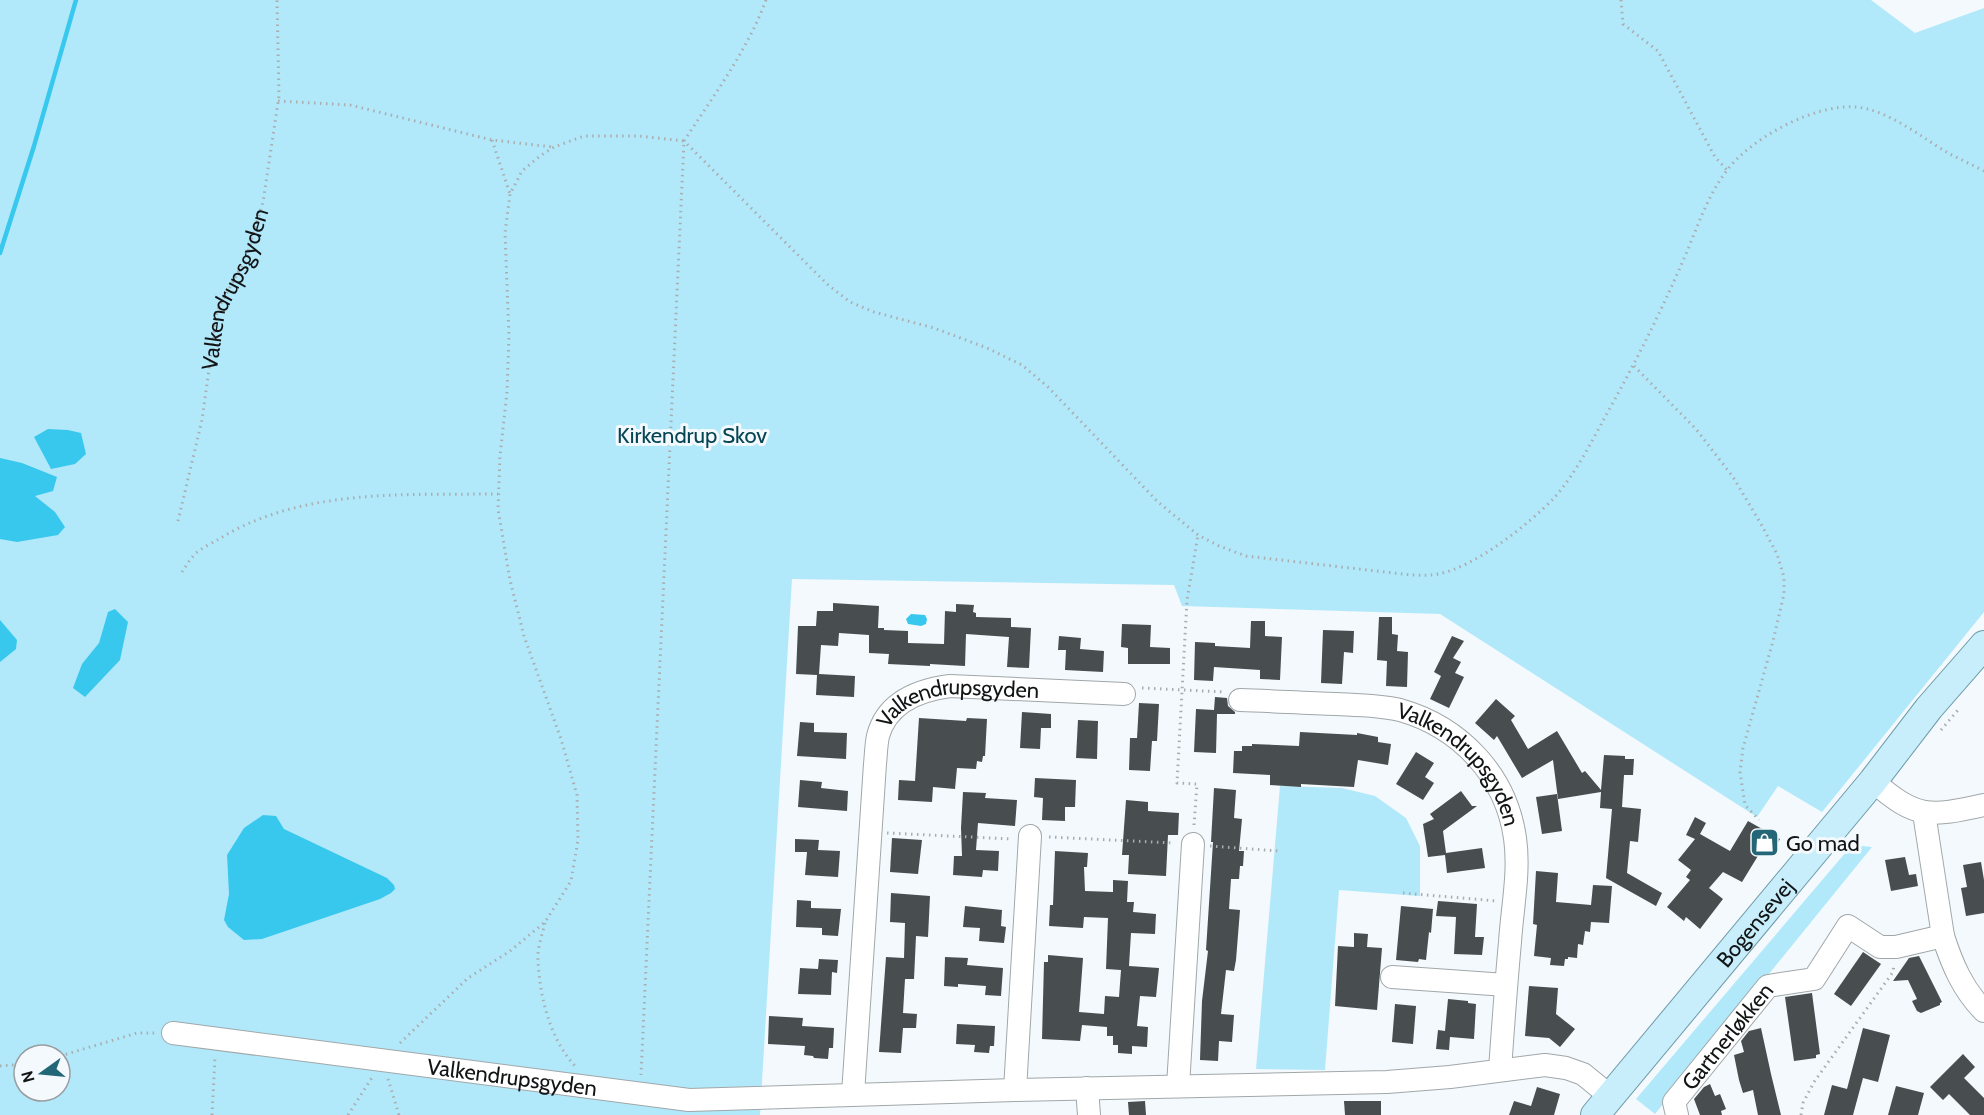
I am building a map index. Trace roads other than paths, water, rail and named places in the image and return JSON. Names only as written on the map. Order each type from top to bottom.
[{"type":"main road","name":"Bogensevej","points":[[1603,1105],[1873,781],[1929,708],[1984,645]]},
{"type":"street","name":"Valkendrupsgyden","points":[[853,1095],[874,764],[879,735],[891,711],[909,697],[929,688],[950,686],[1124,694]]},
{"type":"street","name":"Valkendrupsgyden","points":[[1240,700],[1381,707],[1418,716],[1449,731],[1489,770],[1509,813],[1515,839],[1515,878],[1500,1070]]},
{"type":"street","points":[[1873,781],[1909,808],[1924,813],[1941,814],[1984,805]]},
{"type":"street","points":[[1924,813],[1943,936],[1966,990],[1984,1011]]},
{"type":"street","points":[[1016,1089],[1030,836]]},
{"type":"street","points":[[1178,1086],[1192,844]]},
{"type":"street","name":"Gartnerløkken","points":[[1677,1115],[1674,1102],[1768,986],[1814,979],[1848,926],[1880,947],[1896,947],[1943,936]]},
{"type":"street","points":[[1392,977],[1506,985]]},
{"type":"street","name":"Valkendrupsgyden","points":[[173,1033],[689,1100],[1016,1089],[1387,1082],[1545,1065],[1566,1068],[1582,1074],[1603,1105]]},
{"type":"street","points":[[1087,1088],[1089,1115]]},
{"type":"water","points":[[48,429],[81,433],[86,454],[75,464],[51,469],[34,437]]},
{"type":"water","points":[[0,458],[22,463],[57,477],[53,491],[35,496],[55,512],[65,527],[58,535],[17,542],[0,539]]},
{"type":"water","points":[[115,609],[128,622],[120,660],[85,697],[73,688],[82,664],[99,643],[108,612]]},
{"type":"water","points":[[911,614],[925,615],[926,624],[921,626],[908,624],[906,619]]},
{"type":"water","points":[[0,620],[17,640],[16,649],[0,662]]},
{"type":"water","points":[[263,815],[276,816],[284,829],[387,878],[395,889],[380,899],[262,939],[244,940],[228,927],[224,920],[229,894],[227,855],[244,828]]},
{"type":"waterway","points":[[0,253],[76,0]]},
{"type":"place","name":"Go mad","points":[[1765,843]]},
{"type":"park label","name":"Kirkendrup Skov","points":[[692,435]]}]
